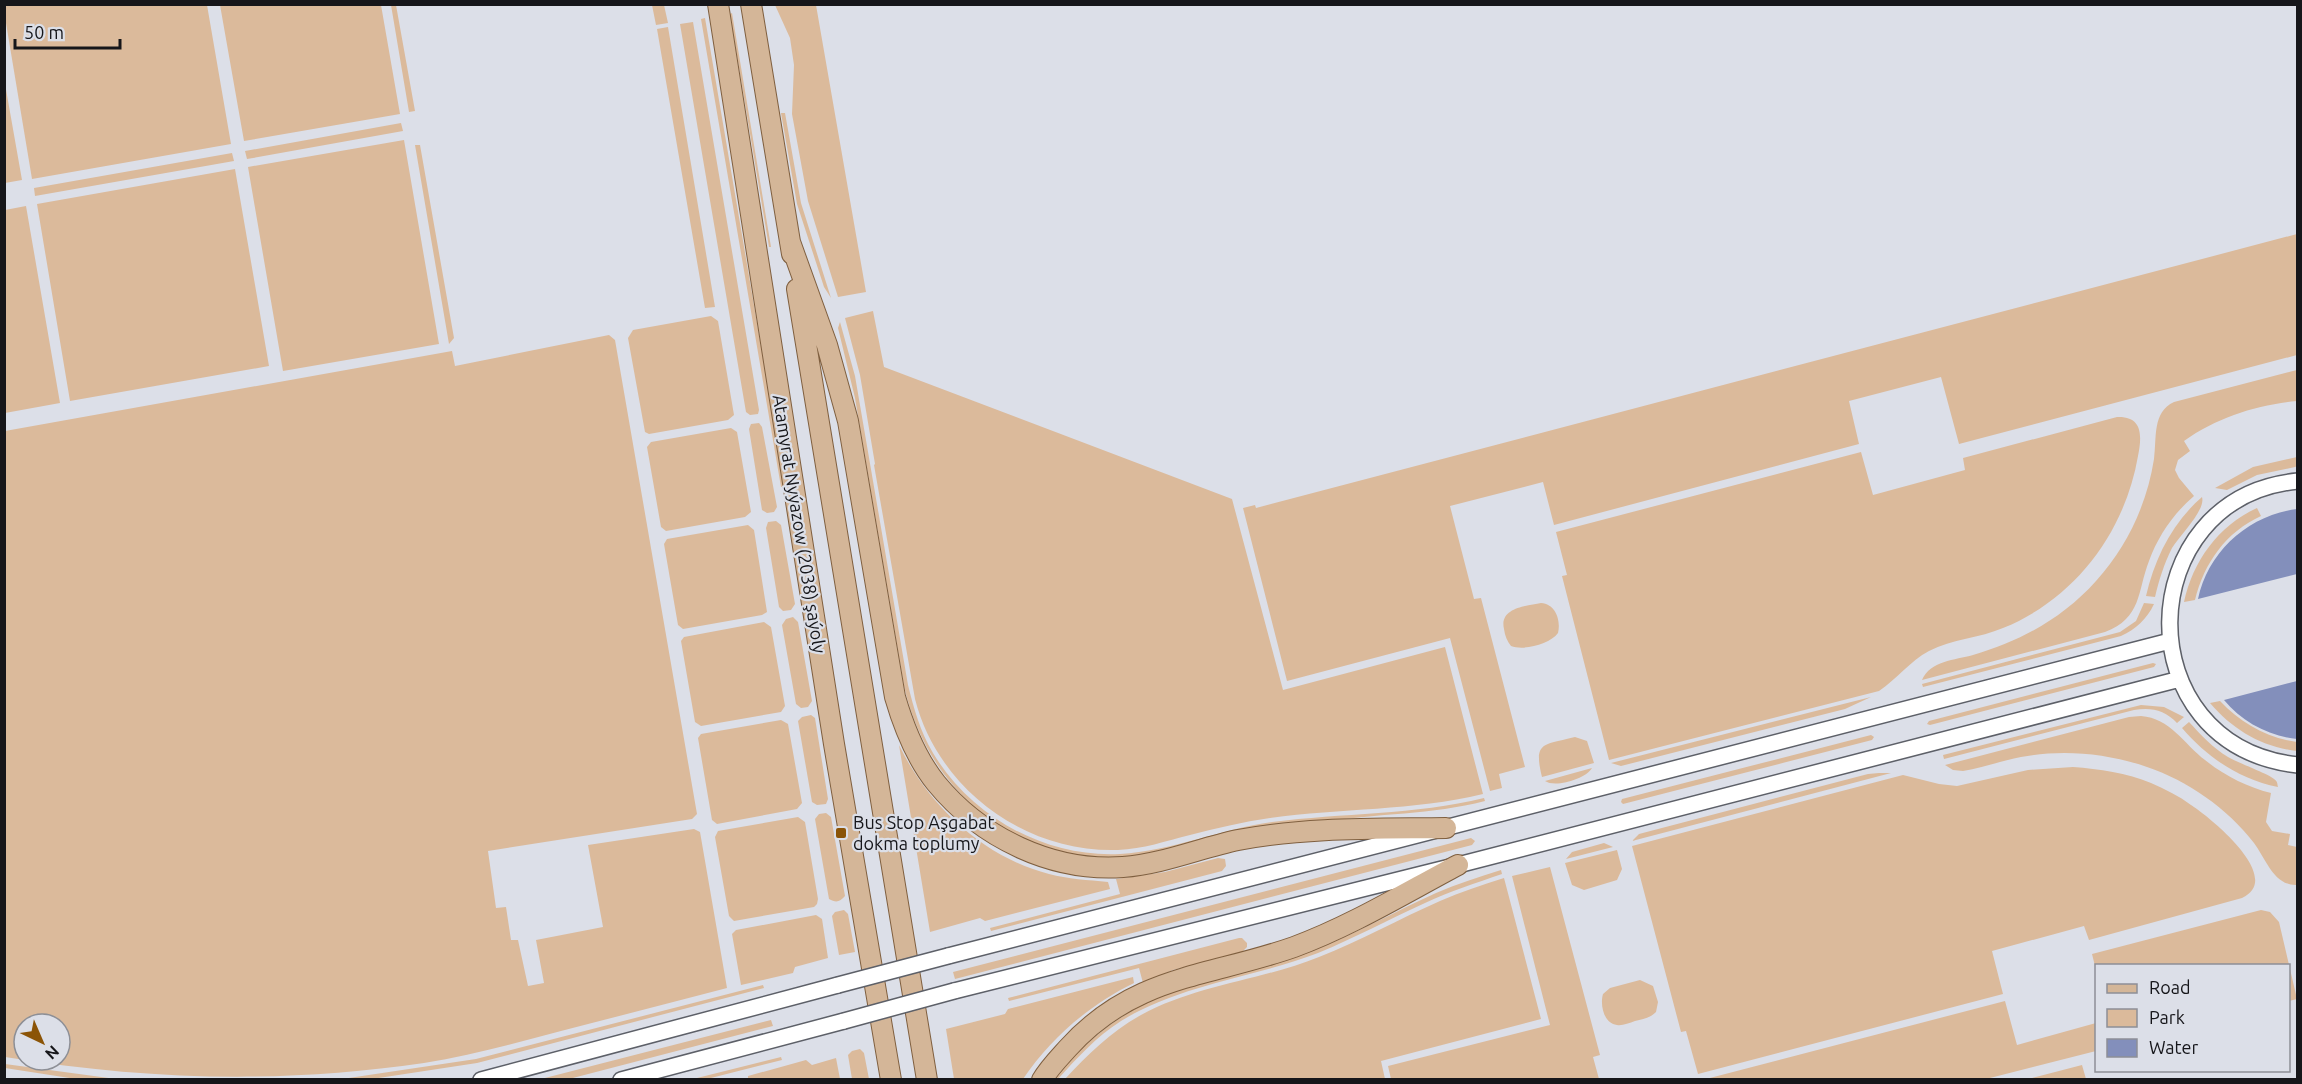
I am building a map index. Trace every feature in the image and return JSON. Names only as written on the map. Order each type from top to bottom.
[{"type":"main road","name":"Atamyrat Nyýazow (2038) şaýoly","points":[[718,4],[834,744],[891,1080]]},
{"type":"main road","name":"Atamyrat Nyýazow (2038) şaýoly","points":[[751,4],[927,1080]]},
{"type":"main road","points":[[790,242],[838,379],[848,421],[895,698],[903,723],[921,761],[935,783],[964,812],[1000,838],[1024,850],[1077,865],[1099,867],[1148,863],[1238,840],[1300,832],[1336,829],[1446,828]]},
{"type":"main road","points":[[1042,1080],[1048,1070],[1079,1036],[1121,1003],[1160,985],[1266,955],[1323,935],[1458,865]]},
{"type":"street","points":[[2298,481],[2276,485],[2248,495],[2223,511],[2201,532],[2185,557],[2174,585],[2169,614],[2170,641],[2180,679],[2199,712],[2232,742],[2258,756],[2298,765]]},
{"type":"street","points":[[481,1080],[948,956],[2170,641]]},
{"type":"street","points":[[621,1080],[954,991],[1458,865],[2180,679]]},
{"type":"green space","points":[[4,5],[207,5],[231,144],[32,179]]},
{"type":"green space","points":[[220,5],[381,5],[400,114],[244,141]]},
{"type":"green space","points":[[391,5],[396,5],[415,111],[409,112]]},
{"type":"green space","points":[[652,5],[664,5],[668,23],[656,25]]},
{"type":"green space","points":[[775,5],[816,5],[866,292],[838,297],[808,201],[792,114],[794,65],[790,38]]},
{"type":"green space","points":[[732,13],[771,247],[769,247],[730,14]]},
{"type":"green space","points":[[705,18],[785,487],[781,487],[701,19]]},
{"type":"green space","points":[[693,22],[758,414],[750,415],[746,412],[680,24]]},
{"type":"green space","points":[[668,27],[715,307],[705,308],[657,29]]},
{"type":"green space","points":[[4,78],[22,180],[5,183],[4,183]]},
{"type":"green space","points":[[781,113],[785,113],[801,203],[831,298],[824,287],[797,204]]},
{"type":"green space","points":[[401,123],[403,131],[247,159],[245,151]]},
{"type":"green space","points":[[404,140],[439,344],[283,371],[248,167]]},
{"type":"green space","points":[[415,145],[420,145],[454,338],[449,344]]},
{"type":"green space","points":[[232,153],[234,161],[35,196],[34,188]]},
{"type":"green space","points":[[235,169],[269,366],[70,401],[37,204]]},
{"type":"green space","points":[[26,206],[60,403],[5,413],[5,210]]},
{"type":"green space","points":[[2297,234],[2297,355],[1959,444],[1941,377],[1849,401],[1859,444],[1554,525],[1543,482],[1450,506],[1474,599],[1481,598],[1525,767],[1499,774],[1502,788],[1490,791],[1450,638],[1287,681],[1243,508],[1255,505],[1256,508]]},
{"type":"green space","points":[[873,311],[884,367],[1232,499],[1283,690],[1445,647],[1483,794],[1430,804],[1250,821],[1145,846],[1118,850],[1084,848],[1050,840],[1019,827],[990,809],[965,787],[943,761],[927,731],[915,699],[860,375],[845,318]]},
{"type":"green space","points":[[711,316],[718,321],[734,415],[728,420],[649,434],[645,432],[628,338],[633,330]]},
{"type":"green space","points":[[840,322],[855,376],[908,685],[915,711],[928,745],[949,776],[989,814],[1038,841],[1065,849],[1120,854],[1158,849],[1272,822],[1432,808],[1484,798],[1485,801],[1445,809],[1324,822],[1147,855],[1118,858],[1079,856],[1043,847],[1009,832],[980,811],[954,786],[932,756],[915,723],[904,686],[855,398],[838,328]]},
{"type":"green space","points":[[609,335],[615,340],[697,814],[692,819],[488,851],[496,908],[506,907],[511,940],[518,940],[528,986],[544,983],[536,940],[603,927],[588,845],[694,829],[700,832],[727,988],[476,1053],[371,1070],[266,1076],[214,1076],[162,1075],[72,1067],[72,1012],[12,1012],[12,1058],[5,1057],[5,431],[452,351],[455,366]]},
{"type":"green space","points":[[2297,370],[2297,401],[2238,413],[2210,425],[2184,441],[2190,451],[2178,460],[2175,470],[2194,496],[2173,517],[2157,543],[2136,603],[2126,619],[2105,632],[1922,680],[1937,665],[2008,643],[2040,627],[2070,606],[2096,581],[2117,554],[2141,508],[2151,476],[2157,426],[2167,406],[2174,402]]},
{"type":"green space","points":[[2117,417],[2132,420],[2139,429],[2140,435],[2131,484],[2122,511],[2093,560],[2053,600],[2003,628],[1929,651],[1879,691],[1609,760],[1562,576],[1567,575],[1556,532],[1861,452],[1873,495],[1965,470],[1963,458]]},
{"type":"green space","points":[[759,423],[762,427],[777,507],[774,512],[767,513],[762,510],[749,429],[751,424]]},
{"type":"green space","points":[[731,428],[737,432],[751,512],[745,517],[666,531],[661,527],[647,447],[651,442]]},
{"type":"green space","points":[[2297,457],[2295,467],[2257,475],[2227,490],[2215,488],[2253,467]]},
{"type":"green space","points":[[2202,497],[2200,509],[2169,554],[2155,597],[2146,596],[2154,568],[2166,542],[2182,518]]},
{"type":"green space","points":[[2257,508],[2261,516],[2237,531],[2218,550],[2204,574],[2195,600],[2184,602],[2194,573],[2209,546],[2230,525]]},
{"type":"green space","points":[[776,521],[781,525],[795,604],[791,610],[783,611],[779,607],[766,528],[768,522]]},
{"type":"green space","points":[[748,525],[754,530],[767,612],[762,615],[683,629],[678,625],[664,544],[667,539]]},
{"type":"green space","points":[[1541,603],[1554,610],[1559,623],[1558,633],[1536,646],[1523,648],[1511,646],[1504,632],[1506,616],[1515,609]]},
{"type":"green space","points":[[2144,603],[2154,604],[2140,623],[2121,636],[1923,687],[1922,684],[2120,632],[2136,621]]},
{"type":"green space","points":[[793,617],[798,622],[812,701],[808,707],[801,708],[796,704],[782,625],[786,619]]},
{"type":"green space","points":[[764,622],[771,627],[785,706],[781,712],[701,726],[695,722],[681,641],[684,637]]},
{"type":"green space","points":[[2156,664],[2154,667],[1927,724],[1929,721]]},
{"type":"green space","points":[[1871,697],[1845,709],[1621,766],[1611,763]]},
{"type":"green space","points":[[2220,701],[2255,728],[2275,737],[2297,742],[2297,751],[2272,746],[2238,729],[2210,703]]},
{"type":"green space","points":[[2141,705],[2164,707],[2184,717],[2177,723],[2168,715],[2157,710],[2134,710],[1944,759],[1943,755]]},
{"type":"green space","points":[[811,715],[815,718],[828,799],[826,804],[817,805],[812,802],[798,721],[802,717]]},
{"type":"green space","points":[[2141,716],[2160,721],[2197,754],[2228,776],[2253,788],[2271,793],[2266,822],[2272,831],[2290,834],[2288,845],[2297,847],[2297,885],[2282,881],[2276,876],[2254,843],[2219,807],[2192,788],[2147,767],[2116,758],[2068,753],[2021,757],[1963,771],[1953,770],[1945,765],[2129,717]]},
{"type":"green space","points":[[781,720],[788,724],[802,803],[797,809],[717,824],[712,820],[698,738],[701,734]]},
{"type":"green space","points":[[2189,722],[2207,741],[2223,753],[2271,777],[2277,782],[2278,787],[2250,779],[2214,758],[2182,728]]},
{"type":"green space","points":[[1871,735],[1874,737],[1872,740],[1623,804],[1621,802],[1622,799]]},
{"type":"green space","points":[[1575,737],[1587,741],[1594,763],[1542,777],[1539,757],[1544,746]]},
{"type":"green space","points":[[899,745],[925,788],[960,826],[980,842],[1025,866],[1056,876],[1108,882],[1110,889],[985,921],[980,918],[930,932]]},
{"type":"green space","points":[[2073,767],[2103,770],[2151,783],[2201,812],[2227,835],[2250,863],[2255,877],[2253,889],[2242,898],[2089,940],[2084,926],[1992,951],[2003,994],[1698,1074],[1686,1031],[1681,1032],[1632,846],[1903,775],[1957,786],[2028,770]]},
{"type":"green space","points":[[1592,768],[1584,776],[1563,783],[1545,781]]},
{"type":"green space","points":[[1879,773],[1891,773],[1632,841],[1639,834]]},
{"type":"green space","points":[[826,813],[831,817],[845,896],[838,901],[829,899],[815,819],[819,814]]},
{"type":"green space","points":[[798,817],[805,822],[817,904],[814,907],[734,921],[729,916],[715,837],[718,831]]},
{"type":"green space","points":[[1471,838],[1475,841],[1472,845],[955,979],[953,972]]},
{"type":"green space","points":[[1604,843],[1613,847],[1566,859],[1572,852]]},
{"type":"green space","points":[[1617,850],[1622,869],[1617,880],[1584,890],[1572,885],[1565,863]]},
{"type":"green space","points":[[1218,858],[1225,859],[1226,866],[1222,871],[991,931],[990,928],[1120,894],[1116,879],[1165,872]]},
{"type":"green space","points":[[1550,867],[1600,1055],[1593,1057],[1599,1079],[1391,1079],[1388,1066],[1550,1025],[1512,876]]},
{"type":"green space","points":[[1501,870],[1502,874],[1434,899],[1318,953],[1193,990],[1144,1008],[1103,1034],[1058,1079],[1052,1080],[1099,1033],[1140,1006],[1195,984],[1317,949],[1436,893]]},
{"type":"green space","points":[[1504,878],[1541,1019],[1381,1061],[1385,1079],[1065,1079],[1110,1036],[1130,1021],[1162,1005],[1319,957],[1440,901]]},
{"type":"green space","points":[[844,910],[848,914],[855,952],[839,955],[832,916],[835,912]]},
{"type":"green space","points":[[2261,910],[2270,912],[2279,922],[2289,964],[2095,964],[2095,966],[2092,954]]},
{"type":"green space","points":[[816,915],[822,919],[828,958],[795,967],[793,973],[741,985],[732,934],[736,930]]},
{"type":"green space","points":[[1239,938],[1247,943],[1247,947],[1242,952],[1173,970],[1143,983],[1139,968],[1009,1001],[1008,998]]},
{"type":"green space","points":[[2290,969],[2297,999],[2290,1001]]},
{"type":"green space","points":[[1133,977],[1134,983],[1086,1012],[1059,1036],[1023,1079],[954,1079],[946,1029],[1005,1014],[1008,1009]]},
{"type":"green space","points":[[1640,980],[1653,986],[1658,1002],[1656,1012],[1646,1018],[1626,1024],[1612,1024],[1604,1013],[1603,994],[1610,988]]},
{"type":"green space","points":[[763,985],[764,988],[477,1063],[372,1079],[342,1079],[476,1059]]},
{"type":"green space","points":[[2005,1001],[2017,1045],[2095,1023],[2095,1051],[1986,1079],[1706,1079]]},
{"type":"green space","points":[[771,1020],[773,1026],[569,1079],[541,1079]]},
{"type":"green space","points":[[860,1049],[864,1053],[869,1079],[852,1079],[848,1055]]},
{"type":"green space","points":[[781,1057],[782,1060],[707,1079],[693,1079]]},
{"type":"green space","points":[[836,1058],[840,1079],[748,1079],[748,1076],[806,1060],[812,1065]]},
{"type":"green space","points":[[5,1064],[12,1065],[12,1069],[5,1068]]},
{"type":"green space","points":[[2082,1065],[2086,1079],[2028,1079]]},
{"type":"green space","points":[[31,1072],[64,1072],[116,1079],[76,1079]]},
{"type":"water","points":[[2297,509],[2297,574],[2198,599],[2211,566],[2233,538],[2247,527],[2263,519]]},
{"type":"water","points":[[2297,681],[2297,739],[2276,735],[2257,727],[2239,715],[2224,700]]},
{"type":"place","name":"Bus Stop Aşgabat dokma toplumy","points":[[841,833]]}]
